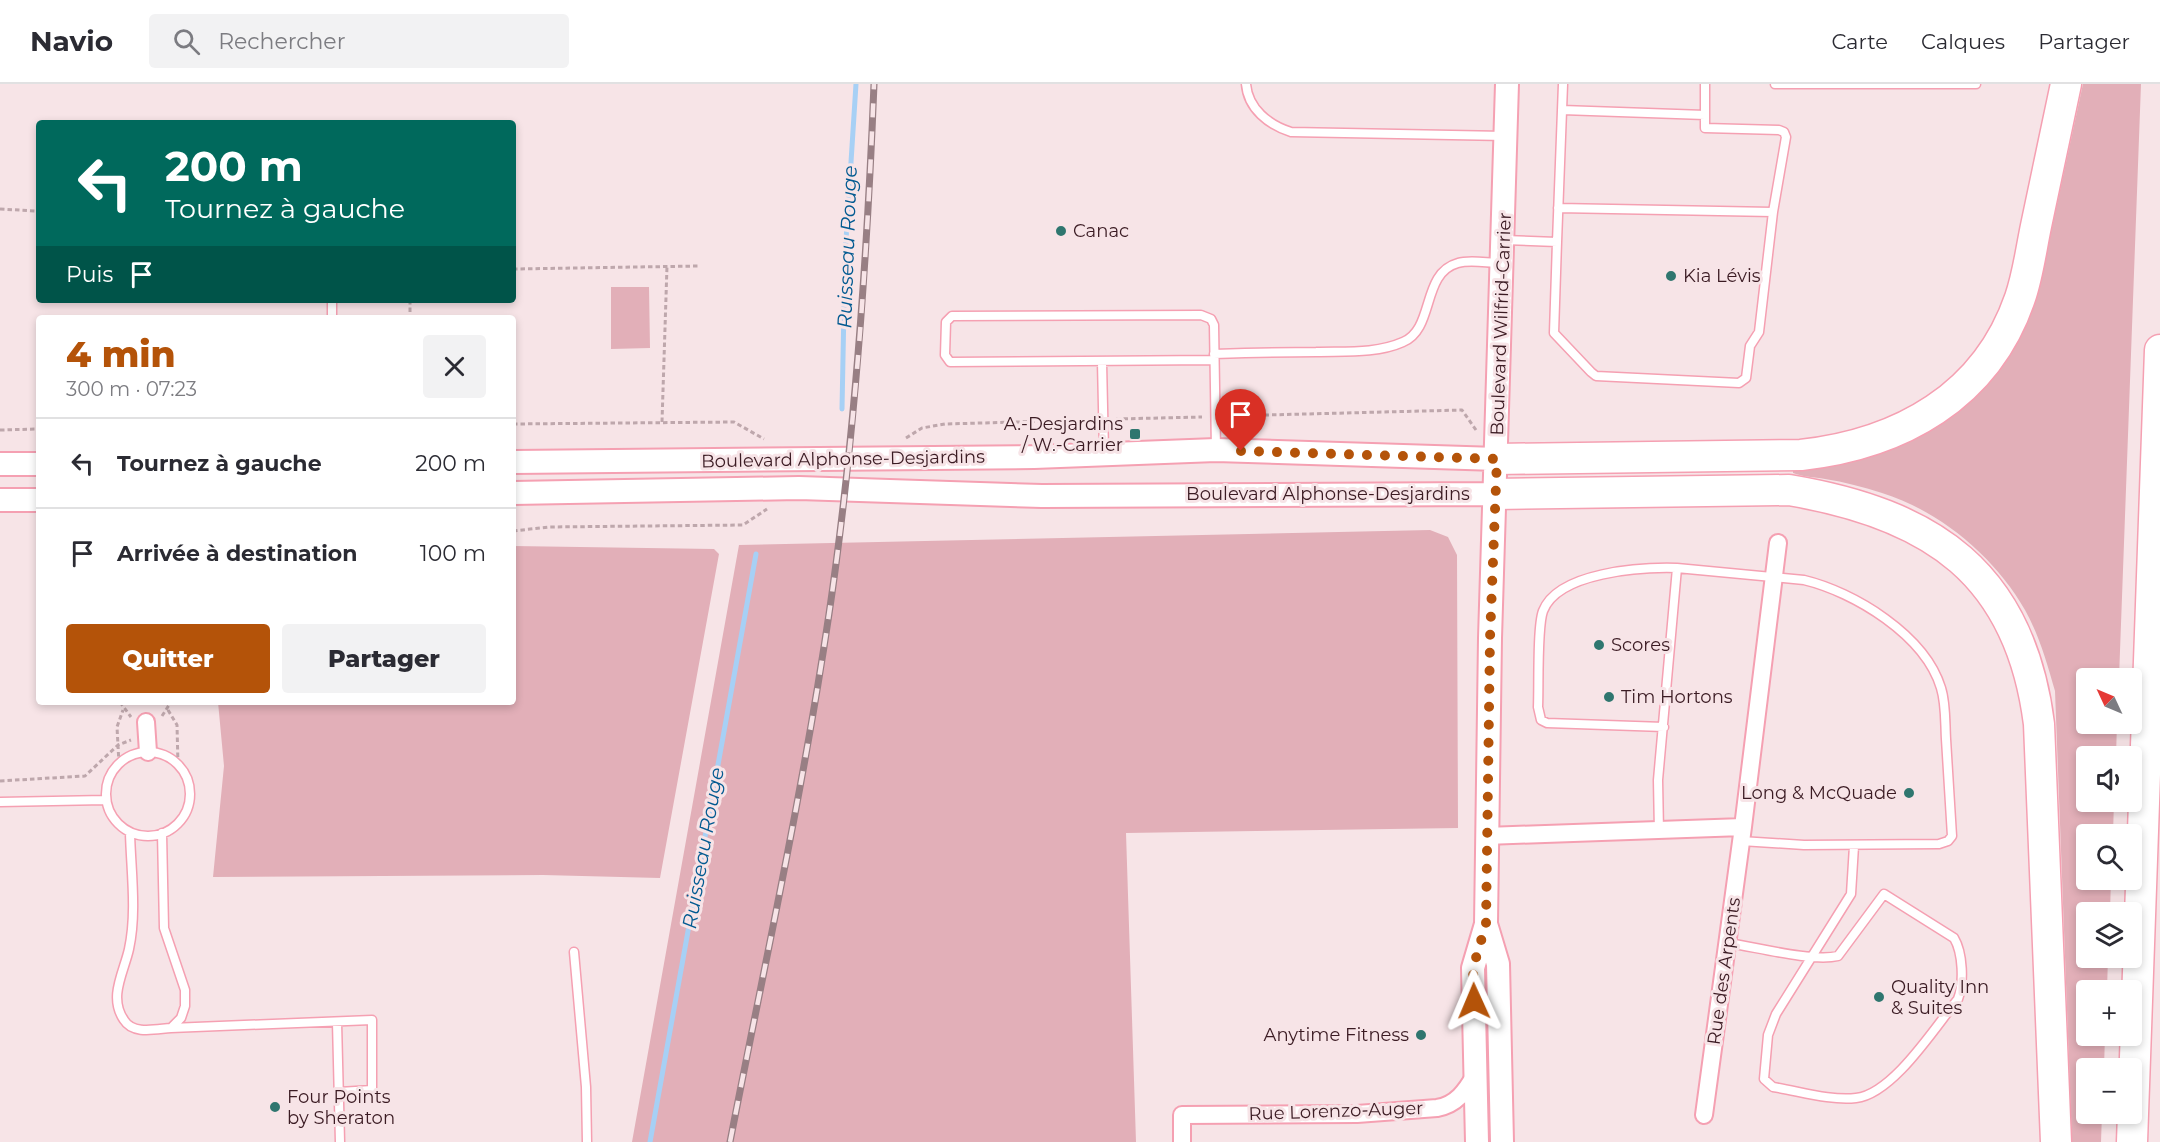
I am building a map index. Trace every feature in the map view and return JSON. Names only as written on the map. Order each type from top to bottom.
[{"type":"highway","points":[[1497,459],[1760,457],[1841,451],[1885,437],[1932,412],[1955,394],[1981,367],[1997,344],[2020,297],[2066,84]]},
{"type":"highway","points":[[2132,1142],[2160,350]]},
{"type":"highway","points":[[1495,494],[1778,490],[1831,497],[1876,510],[1918,528],[1967,564],[1989,588],[2022,647],[2035,693],[2039,724],[2056,1142]]},
{"type":"main road","name":"Boulevard Wilfrid-Carrier","points":[[1477,1142],[1473,968],[1486,924],[1486,836],[1507,84]]},
{"type":"main road","name":"Boulevard Alphonse-Desjardins","points":[[516,462],[1034,457],[1216,450],[1497,459]]},
{"type":"main road","points":[[0,464],[36,464]]},
{"type":"main road","name":"Boulevard Alphonse-Desjardins","points":[[516,493],[799,488],[1042,496],[1495,494]]},
{"type":"main road","points":[[0,500],[36,500]]},
{"type":"main road","name":"Boulevard Wilfrid-Carrier","points":[[1486,924],[1498,964],[1502,1142]]},
{"type":"street","name":"Rue des Arpents","points":[[1704,1115],[1778,543]]},
{"type":"street","points":[[146,722],[148,746]]},
{"type":"street","points":[[1486,836],[1659,832],[1742,834]]},
{"type":"street","name":"Rue Lorenzo-Auger","points":[[1182,1142],[1182,1115],[1358,1114],[1437,1108],[1456,1100],[1467,1089],[1475,1075]]},
{"type":"lane","points":[[1246,84],[1247,93],[1265,120],[1291,132],[1505,136]]},
{"type":"lane","points":[[1563,84],[1554,333],[1596,376],[1739,382],[1746,378],[1750,346],[1759,332],[1773,212],[1786,137],[1779,129],[1705,128],[1705,84]]},
{"type":"lane","points":[[1776,84],[1976,84]]},
{"type":"lane","points":[[1562,110],[1705,115]]},
{"type":"lane","points":[[1558,208],[1773,212]]},
{"type":"lane","points":[[1503,240],[1557,242]]},
{"type":"lane","points":[[1216,450],[1214,357],[1214,325],[1211,319],[1201,315],[952,316],[946,322],[945,355],[950,362],[1101,362],[1214,357],[1369,351],[1395,345],[1412,336],[1420,324],[1432,290],[1449,266],[1461,262],[1503,263]]},
{"type":"lane","points":[[1101,362],[1104,453]]},
{"type":"lane","points":[[1659,832],[1658,780],[1677,568]]},
{"type":"lane","points":[[1664,727],[1547,723],[1540,720],[1538,707],[1542,613],[1554,595],[1570,584],[1638,569],[1677,568],[1774,577],[1821,585],[1867,607],[1894,626],[1917,647],[1941,687],[1952,836],[1948,841],[1939,844],[1854,846],[1742,834]]},
{"type":"lane","points":[[2149,673],[2160,635]]},
{"type":"lane","points":[[148,746],[178,765],[189,787],[189,800],[185,813],[176,825],[162,833],[145,836],[130,833],[112,816],[105,800],[108,780],[118,764],[148,746]]},
{"type":"lane","points":[[0,802],[105,800]]},
{"type":"lane","points":[[130,833],[132,917],[129,949],[118,983],[119,1010],[124,1022],[135,1029],[372,1020],[372,1090],[339,1092]]},
{"type":"lane","points":[[162,833],[164,928],[184,990],[185,1006],[181,1018],[171,1028]]},
{"type":"lane","points":[[1728,943],[1810,956],[1829,958],[1843,952],[1880,897],[1889,895],[1954,938],[1959,945],[1961,990],[1958,999],[1897,1074],[1872,1092],[1858,1098],[1773,1087],[1764,1079],[1763,1072],[1771,1024],[1810,956],[1851,894],[1854,846]]},
{"type":"lane","points":[[574,952],[586,1087],[587,1142]]},
{"type":"lane","points":[[337,1022],[340,1142]]},
{"type":"path","points":[[0,209],[36,211]]},
{"type":"path","points":[[662,422],[667,266]]},
{"type":"path","points":[[516,269],[699,266]]},
{"type":"path","points":[[890,457],[906,438],[922,428],[945,424],[1462,410],[1497,459]]},
{"type":"path","points":[[516,424],[734,422],[792,459]]},
{"type":"path","points":[[0,430],[36,429]]},
{"type":"path","points":[[516,531],[549,527],[743,525],[799,488]]},
{"type":"path","points":[[118,764],[117,727],[123,710]]},
{"type":"path","points":[[168,710],[177,725],[178,765]]},
{"type":"path","points":[[0,781],[86,776],[118,745],[134,739],[148,746]]},
{"type":"shaded area","points":[[2083,84],[2141,84],[2119,668],[2076,668],[2076,734],[2117,734],[2116,746],[2076,746],[2076,812],[2114,812],[2113,824],[2076,824],[2076,890],[2111,890],[2110,902],[2076,902],[2076,968],[2108,968],[2107,980],[2076,980],[2076,1046],[2105,1046],[2104,1058],[2076,1058],[2076,1124],[2102,1124],[2101,1142],[2072,1142],[2055,691],[2030,620],[2013,590],[1982,554],[1964,538],[1925,511],[1882,493],[1793,473],[1793,469],[1876,454],[1934,428],[1951,415],[1967,397],[2018,327],[2039,287]]},
{"type":"shaded area","points":[[611,287],[649,287],[650,348],[611,349]]},
{"type":"shaded area","points":[[1430,530],[1448,537],[1457,555],[1458,828],[1126,833],[1136,1142],[632,1142],[739,545]]},
{"type":"shaded area","points":[[516,546],[714,549],[719,554],[660,878],[543,875],[213,877],[224,766],[218,705],[516,705]]},
{"type":"waterway","name":"Ruisseau Rouge","points":[[842,409],[845,256],[856,84]]},
{"type":"waterway","name":"Ruisseau Rouge","points":[[650,1142],[756,554]]},
{"type":"railway","points":[[730,1142],[783,879],[819,680],[838,548],[859,349],[874,84]]},
{"type":"place","name":"Canac","points":[[1061,231]]},
{"type":"place","name":"Kia Lévis","points":[[1671,276]]},
{"type":"place","name":"A.-Desjardins / W.-Carrier","points":[[1135,434]]},
{"type":"place","name":"Scores","points":[[1599,645]]},
{"type":"place","name":"Tim Hortons","points":[[1609,697]]},
{"type":"place","name":"Long & McQuade","points":[[1909,793]]},
{"type":"place","name":"Quality Inn & Suites","points":[[1879,997]]},
{"type":"place","name":"Anytime Fitness","points":[[1421,1035]]},
{"type":"place","name":"Four Points by Sheraton","points":[[275,1107]]},
{"type":"route","points":[[1241,451],[1497,459],[1490,638],[1486,924],[1473,968],[1474,1001]]}]
